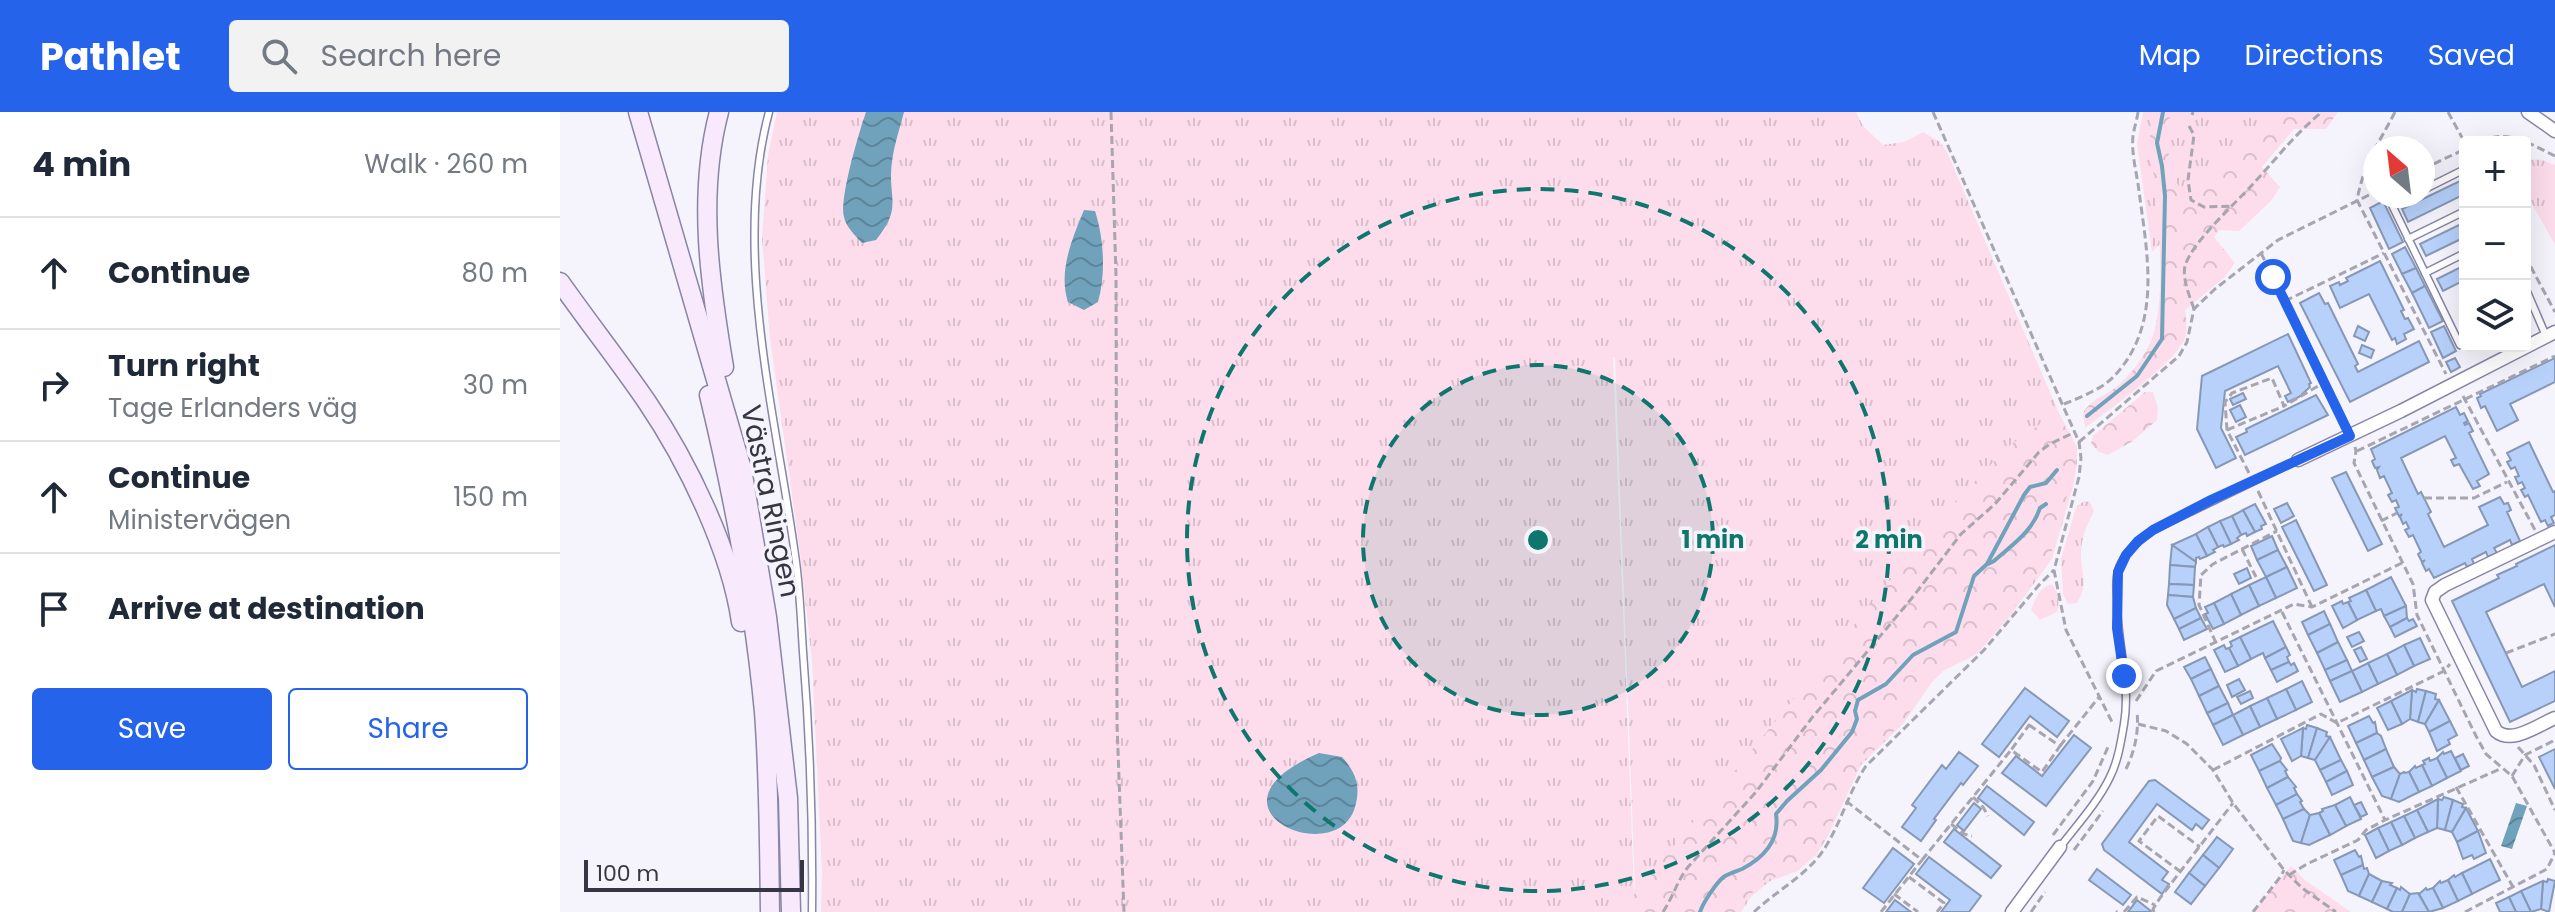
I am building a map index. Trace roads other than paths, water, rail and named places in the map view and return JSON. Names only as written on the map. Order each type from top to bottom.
[{"type":"main road","name":"Västra Ringen","points":[[626,112],[685,299],[724,455],[740,540],[764,711],[770,912]]},
{"type":"main road","name":"Västra Ringen","points":[[638,112],[742,469],[767,617],[786,782],[791,912]]},
{"type":"main road","points":[[719,112],[708,174],[709,260],[714,311],[742,469]]},
{"type":"main road","points":[[560,282],[670,439],[724,556],[739,608],[769,810]]},
{"type":"street","points":[[2528,112],[2555,131]]},
{"type":"street","points":[[2298,460],[2551,334]]},
{"type":"street","points":[[2555,532],[2445,585],[2435,592],[2432,600],[2496,731],[2502,737],[2511,738],[2555,718]]},
{"type":"street","points":[[2012,912],[2060,847]]},
{"type":"lane","points":[[769,112],[755,198],[755,250],[760,331],[796,565],[813,823],[812,912]]},
{"type":"lane","points":[[2435,184],[2459,172]]},
{"type":"lane","points":[[2393,208],[2459,343]]},
{"type":"lane","points":[[2408,239],[2459,214]]},
{"type":"lane","points":[[2425,273],[2459,256]]},
{"type":"lane","points":[[2531,300],[2551,334]]},
{"type":"lane","points":[[2531,310],[2535,308]]},
{"type":"lane","points":[[2060,847],[2109,779],[2117,759],[2125,722],[2117,593],[2118,572],[2126,555],[2153,530],[2255,484],[2298,460]]},
{"type":"water","points":[[866,112],[904,112],[892,162],[893,202],[890,219],[876,240],[862,243],[847,224],[843,208],[850,165]]},
{"type":"water","points":[[1084,210],[1095,211],[1103,268],[1098,302],[1084,310],[1068,302],[1065,279],[1071,244]]},
{"type":"water","points":[[1319,753],[1342,757],[1347,763],[1356,780],[1357,800],[1343,825],[1324,833],[1302,833],[1282,825],[1269,811],[1268,794],[1283,774]]},
{"type":"water","points":[[2516,803],[2527,806],[2512,849],[2501,846]]},
{"type":"waterway","points":[[2087,416],[2137,376],[2162,339],[2165,196],[2157,143],[2163,112]]},
{"type":"waterway","points":[[1700,912],[1722,879],[1750,864],[1769,847],[1776,832],[1776,814],[1821,770],[1852,732],[1857,719],[1855,711],[1858,700],[1886,684],[1913,655],[1956,632],[1974,576],[1987,564],[2024,495],[2030,487],[2046,483],[2057,470]]},
{"type":"waterway","points":[[1988,564],[2021,537],[2046,504]]}]
